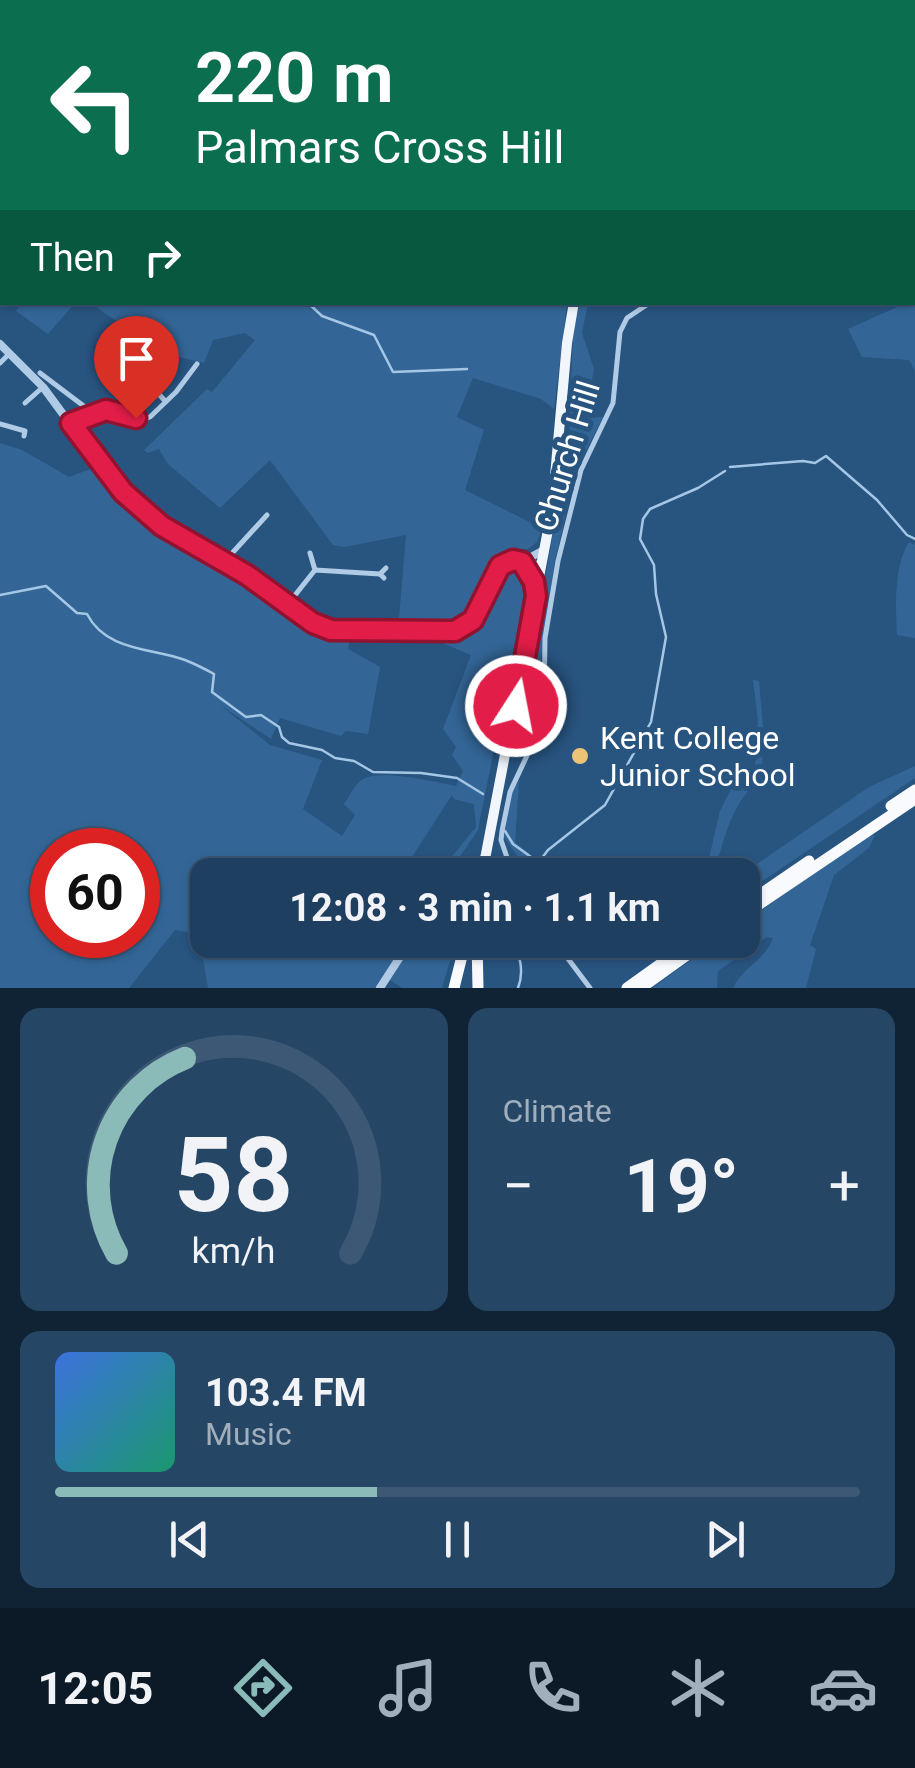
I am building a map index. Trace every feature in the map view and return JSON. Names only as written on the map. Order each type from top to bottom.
[{"type":"highway","points":[[760,895],[915,790]]},
{"type":"highway","points":[[760,904],[915,799]]},
{"type":"highway","points":[[454,988],[462,958]]},
{"type":"highway","points":[[477,958],[478,988]]},
{"type":"highway","points":[[627,988],[669,958]]},
{"type":"highway","points":[[641,988],[683,958]]},
{"type":"main road","points":[[485,858],[546,547],[558,470],[574,305]]},
{"type":"street","name":"Church Hill","points":[[508,858],[502,831],[510,792],[531,747],[542,708],[545,638],[553,584],[580,470],[613,403],[617,344],[623,323],[646,305]]},
{"type":"street","points":[[0,344],[46,386],[92,413]]},
{"type":"street","points":[[0,363],[10,353]]},
{"type":"street","points":[[127,358],[165,401]]},
{"type":"street","points":[[71,423],[92,413],[112,411],[145,419],[197,364]]},
{"type":"street","points":[[40,373],[71,423],[134,503],[175,536],[224,562],[313,623],[341,632],[455,631],[473,620],[500,566],[513,560],[542,566]]},
{"type":"street","points":[[26,403],[46,386]]},
{"type":"street","points":[[0,424],[18,427],[25,431],[24,436]]},
{"type":"street","points":[[224,562],[267,515]]},
{"type":"street","points":[[522,562],[535,558],[546,547]]},
{"type":"street","points":[[310,553],[316,570]]},
{"type":"street","points":[[522,562],[534,582],[536,596]]},
{"type":"street","points":[[316,570],[382,576],[386,568]]},
{"type":"street","points":[[288,604],[316,570]]},
{"type":"street","points":[[530,636],[526,686],[531,696]]},
{"type":"street","points":[[517,700],[544,698]]},
{"type":"street","points":[[517,700],[542,708]]},
{"type":"street","points":[[380,988],[399,958]]},
{"type":"street","points":[[568,958],[590,988]]},
{"type":"shaded area","points":[[21,305],[73,305],[48,334],[16,311]]},
{"type":"shaded area","points":[[94,305],[567,305],[554,409],[541,399],[473,378],[457,417],[484,430],[465,490],[542,528],[537,542],[498,559],[476,601],[456,617],[443,624],[399,619],[406,535],[344,547],[333,545],[270,460],[220,508],[168,464],[159,449],[148,453],[144,450],[207,389],[212,392],[255,340],[245,333],[213,340],[204,363],[159,352]]},
{"type":"shaded area","points":[[580,305],[588,305],[582,333],[594,369],[585,418],[603,417],[576,470],[554,565],[541,661],[534,661],[542,663],[543,687],[536,692],[527,685],[569,438],[573,334]]},
{"type":"shaded area","points":[[902,305],[915,305],[915,371],[909,360],[862,357],[848,329]]},
{"type":"shaded area","points":[[0,443],[22,450],[69,477],[101,465],[161,526],[247,575],[313,623],[351,632],[348,649],[380,667],[368,734],[346,731],[341,736],[280,718],[271,739],[220,705],[270,745],[322,760],[303,809],[342,836],[355,815],[344,804],[365,778],[397,776],[456,786],[463,771],[452,755],[456,747],[443,729],[471,655],[428,637],[458,631],[477,620],[491,602],[503,573],[514,569],[524,575],[524,597],[478,830],[459,858],[451,858],[476,827],[474,804],[452,795],[411,858],[190,858],[190,932],[175,930],[160,949],[160,828],[30,828],[30,958],[153,958],[129,988],[0,988]]},
{"type":"shaded area","points":[[909,542],[915,545],[915,638],[897,635],[898,575]]},
{"type":"shaded area","points":[[753,680],[759,681],[762,780],[751,788],[736,810],[718,858],[709,858],[720,811],[730,791],[724,776],[744,767],[755,769],[758,721]]},
{"type":"shaded area","points":[[915,766],[915,778],[760,883],[760,862],[869,787]]},
{"type":"shaded area","points":[[519,781],[515,842],[535,858],[518,858],[504,837],[511,794]]},
{"type":"shaded area","points":[[875,835],[869,848],[834,875],[810,945],[816,949],[806,988],[733,988],[773,938],[760,942],[760,911],[865,838]]},
{"type":"shaded area","points":[[203,958],[395,958],[376,988],[208,988]]},
{"type":"shaded area","points":[[404,958],[451,958],[442,988],[402,988],[390,980]]},
{"type":"shaded area","points":[[694,958],[737,958],[718,971],[717,988],[652,988]]},
{"type":"waterway","points":[[310,305],[322,316],[374,335],[393,372],[467,369]]},
{"type":"waterway","points":[[730,467],[815,463],[826,456],[915,539]]},
{"type":"waterway","points":[[542,858],[605,805],[651,722],[666,637],[654,565],[640,539],[643,519],[650,509],[725,471]]},
{"type":"waterway","points":[[0,595],[46,586],[77,613],[87,614],[95,626],[117,642],[185,660],[214,674],[212,692],[246,717],[261,715],[279,727],[289,743],[354,761],[373,772],[457,778],[483,794]]},
{"type":"waterway","points":[[505,831],[513,844],[532,858]]},
{"type":"waterway","points":[[518,988],[519,958]]},
{"type":"place","name":"Kent College Junior School","points":[[580,756]]},
{"type":"route","points":[[136,418],[106,410],[71,423],[123,492],[162,526],[247,575],[324,628],[341,632],[455,631],[473,620],[500,566],[513,560],[522,562],[534,582],[536,596],[516,706]]}]
